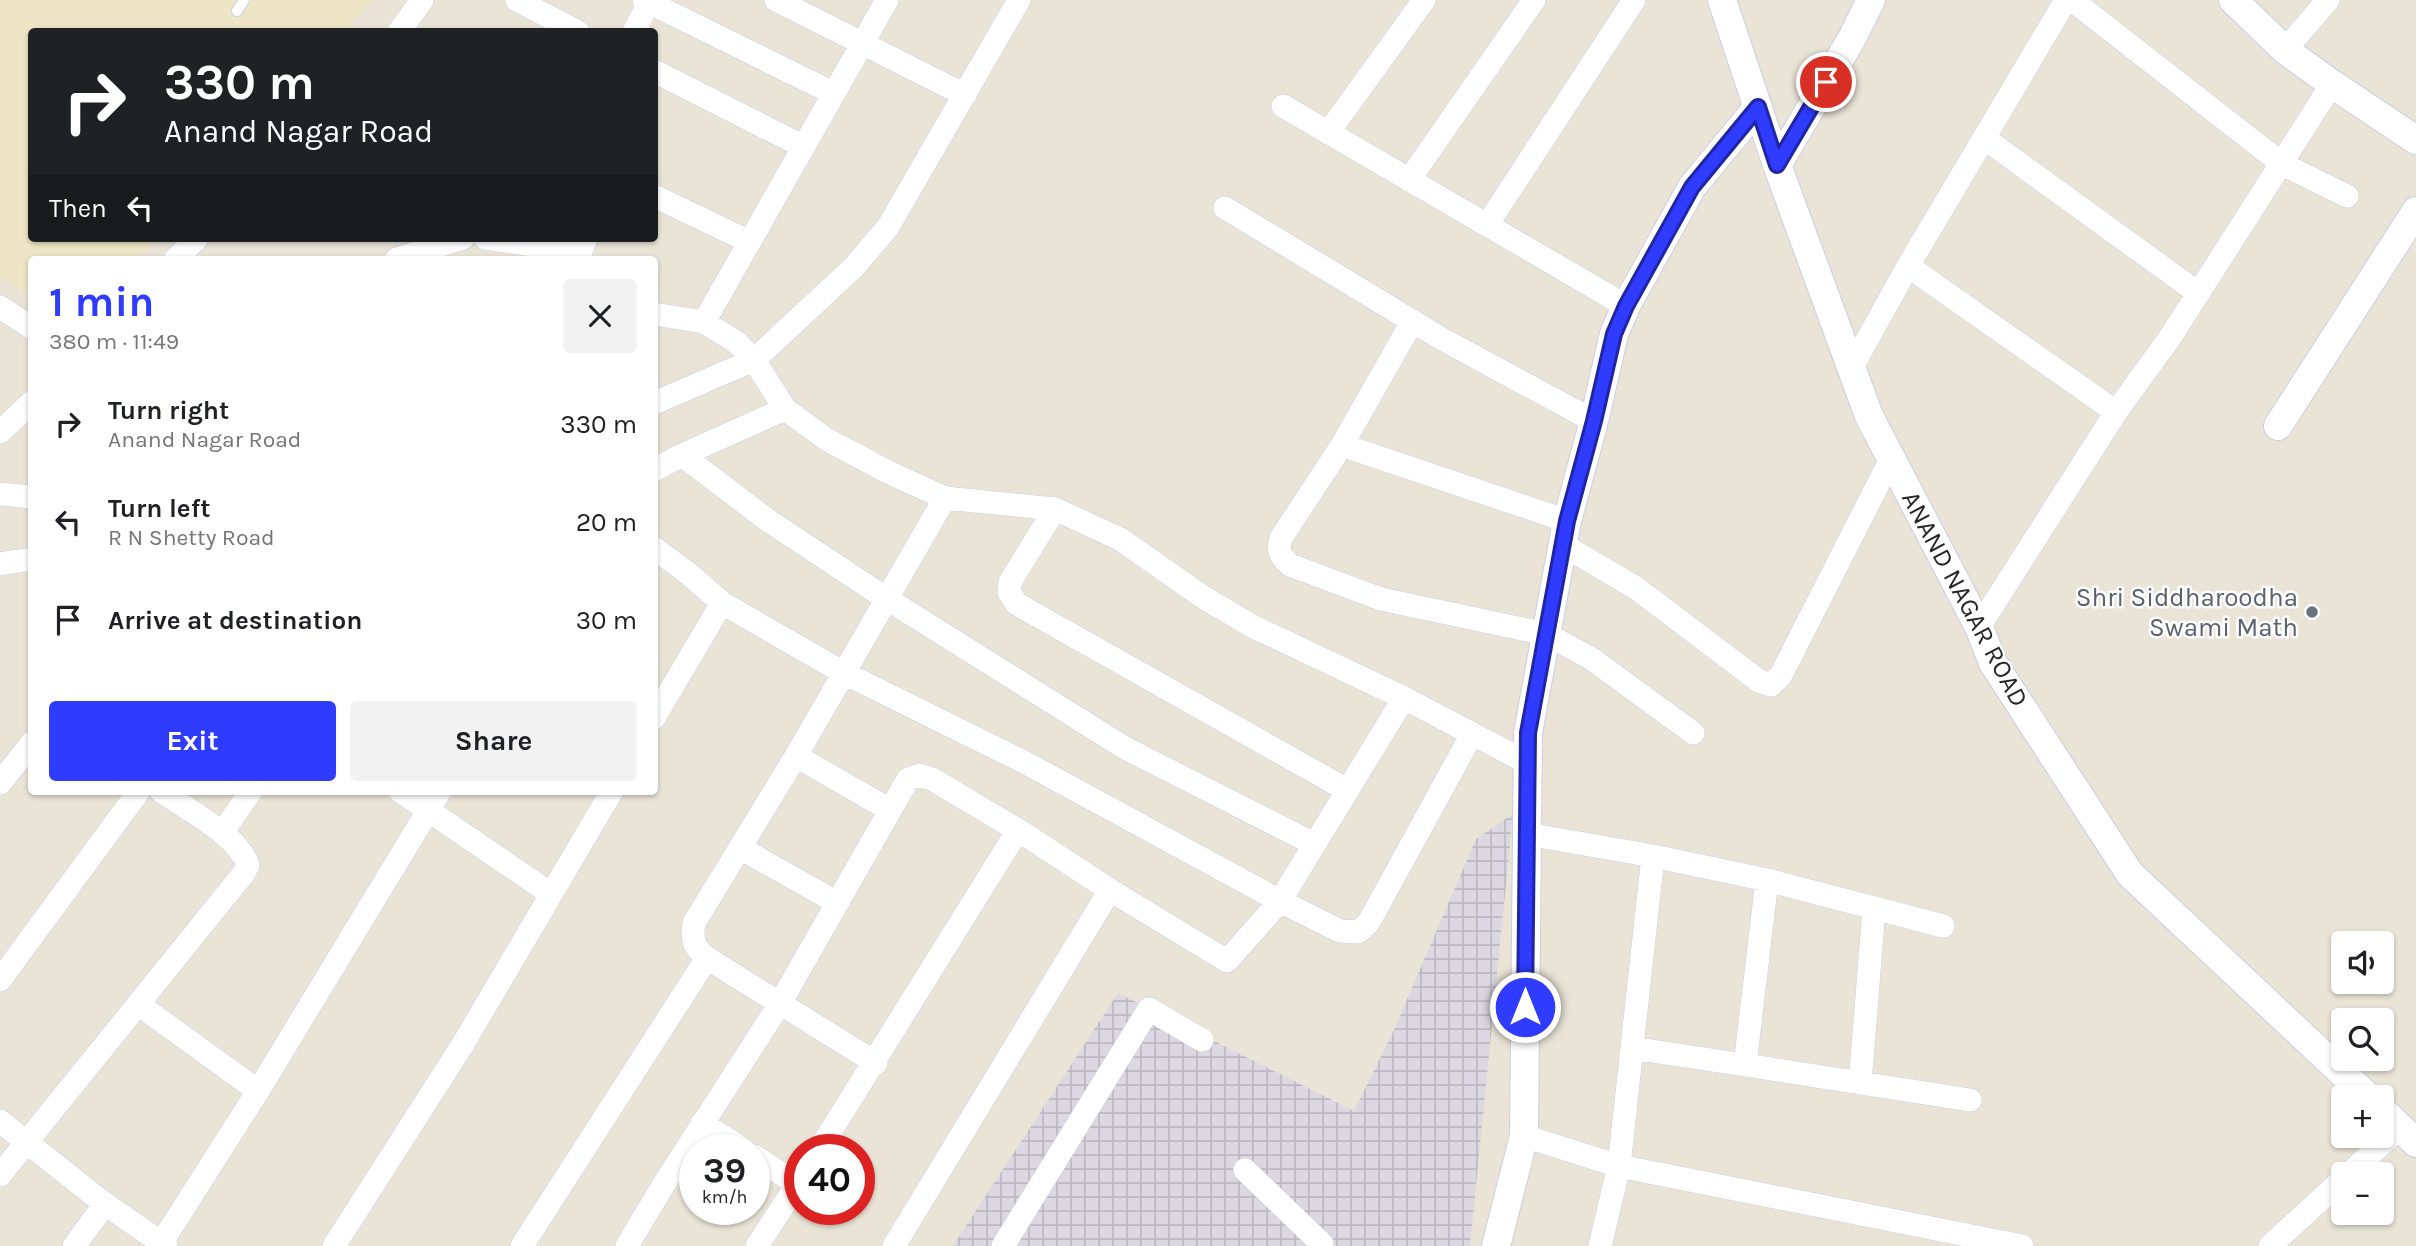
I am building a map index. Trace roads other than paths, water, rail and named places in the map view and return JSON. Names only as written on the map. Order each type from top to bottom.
[{"type":"street","points":[[402,28],[422,0]]},
{"type":"street","points":[[517,0],[570,28]]},
{"type":"street","points":[[776,0],[965,95]]},
{"type":"street","points":[[704,322],[887,0]]},
{"type":"street","points":[[658,402],[758,367],[854,267],[888,227],[1019,0]]},
{"type":"street","points":[[1328,133],[1424,0]]},
{"type":"street","points":[[1409,180],[1534,0]]},
{"type":"street","points":[[1487,225],[1634,0]]},
{"type":"street","name":"ANAND NAGAR ROAD","points":[[1722,0],[1777,165],[1869,416],[1979,627],[1993,663],[2130,874],[2355,1085]]},
{"type":"street","points":[[1777,165],[1851,40],[1871,0]]},
{"type":"street","points":[[1851,369],[1908,266],[2066,0]]},
{"type":"street","points":[[2072,0],[2282,164],[2347,196]]},
{"type":"street","points":[[2233,0],[2285,50],[2414,138]]},
{"type":"street","points":[[2285,50],[2328,0]]},
{"type":"street","points":[[636,28],[648,1],[833,93]]},
{"type":"street","points":[[658,73],[802,146]]},
{"type":"street","points":[[1979,627],[2116,412],[2171,336],[2332,84]]},
{"type":"street","points":[[1283,106],[1626,306]]},
{"type":"street","points":[[1496,1246],[1524,1136],[1528,733],[1565,533],[1614,334],[1626,306],[1692,187],[1758,107]]},
{"type":"street","points":[[1983,138],[2198,293]]},
{"type":"street","points":[[658,198],[748,241]]},
{"type":"street","points":[[1225,208],[1412,322],[1594,421]]},
{"type":"street","points":[[2278,426],[2416,211]]},
{"type":"street","points":[[179,256],[193,242]]},
{"type":"street","points":[[406,256],[446,242]]},
{"type":"street","points":[[512,242],[580,252],[584,242]]},
{"type":"street","points":[[1908,266],[2116,412]]},
{"type":"street","points":[[2,311],[28,326]]},
{"type":"street","points":[[658,315],[704,322],[736,342],[758,367],[781,405],[826,439],[888,472],[945,498],[1055,509],[1120,540],[1203,597],[1252,626],[1404,698],[1528,763]]},
{"type":"street","points":[[1412,322],[1342,445],[1281,538],[1278,547],[1281,557],[1290,565],[1381,599],[1546,634],[1592,659],[1693,733]]},
{"type":"street","points":[[658,468],[781,405]]},
{"type":"street","points":[[0,432],[28,406]]},
{"type":"street","points":[[1342,445],[1565,533],[1759,681],[1771,685],[1781,675],[1891,458]]},
{"type":"street","points":[[682,455],[766,519],[887,599],[1125,748],[1314,844]]},
{"type":"street","points":[[0,494],[28,497]]},
{"type":"street","points":[[876,1063],[707,958],[695,948],[691,938],[694,923],[796,756],[945,498]]},
{"type":"street","points":[[1055,509],[1010,582],[1009,592],[1017,604],[1346,790]]},
{"type":"street","points":[[658,551],[722,603],[844,673],[1024,762],[1340,931],[1349,933],[1364,928],[1472,734]]},
{"type":"street","points":[[0,564],[28,560]]},
{"type":"street","points":[[658,711],[722,603]]},
{"type":"street","points":[[627,1246],[779,1004],[908,779],[919,775],[932,779],[1227,961],[1280,901],[1404,698]]},
{"type":"street","points":[[0,783],[28,748]]},
{"type":"street","points":[[796,756],[890,810]]},
{"type":"street","points":[[3,972],[135,795]]},
{"type":"street","points":[[0,1175],[248,865],[244,854],[222,833],[167,795]]},
{"type":"street","points":[[222,833],[248,795]]},
{"type":"street","points":[[414,795],[435,801],[551,894]]},
{"type":"street","points":[[334,1246],[463,1044],[610,795]]},
{"type":"street","points":[[0,1121],[105,1204],[164,1244],[435,801]]},
{"type":"street","points":[[829,1134],[1018,831]]},
{"type":"street","points":[[1527,834],[1653,856],[1767,880],[1943,926]]},
{"type":"street","points":[[740,848],[836,902]]},
{"type":"street","points":[[1600,1246],[1619,1166],[1653,856]]},
{"type":"street","points":[[1745,1065],[1767,880]]},
{"type":"street","points":[[894,1246],[1111,890]]},
{"type":"street","points":[[1860,1083],[1874,910]]},
{"type":"street","points":[[522,1246],[707,958]]},
{"type":"street","points":[[138,1004],[258,1091]]},
{"type":"street","points":[[1003,1246],[1149,1009],[1202,1040]]},
{"type":"street","points":[[1632,1048],[1970,1100]]},
{"type":"street","points":[[702,1123],[719,1134]]},
{"type":"street","points":[[2362,1162],[2399,1127]]},
{"type":"street","points":[[1524,1136],[1619,1166],[2022,1246]]},
{"type":"street","points":[[1245,1170],[1322,1244],[1320,1246]]},
{"type":"street","points":[[2270,1246],[2331,1190]]},
{"type":"street","points":[[74,1246],[105,1204]]},
{"type":"street","points":[[757,1246],[784,1205]]},
{"type":"lane","points":[[237,11],[244,0]]},
{"type":"place","name":"Shri Siddharoodha Swami Math","points":[[2312,612]]}]
